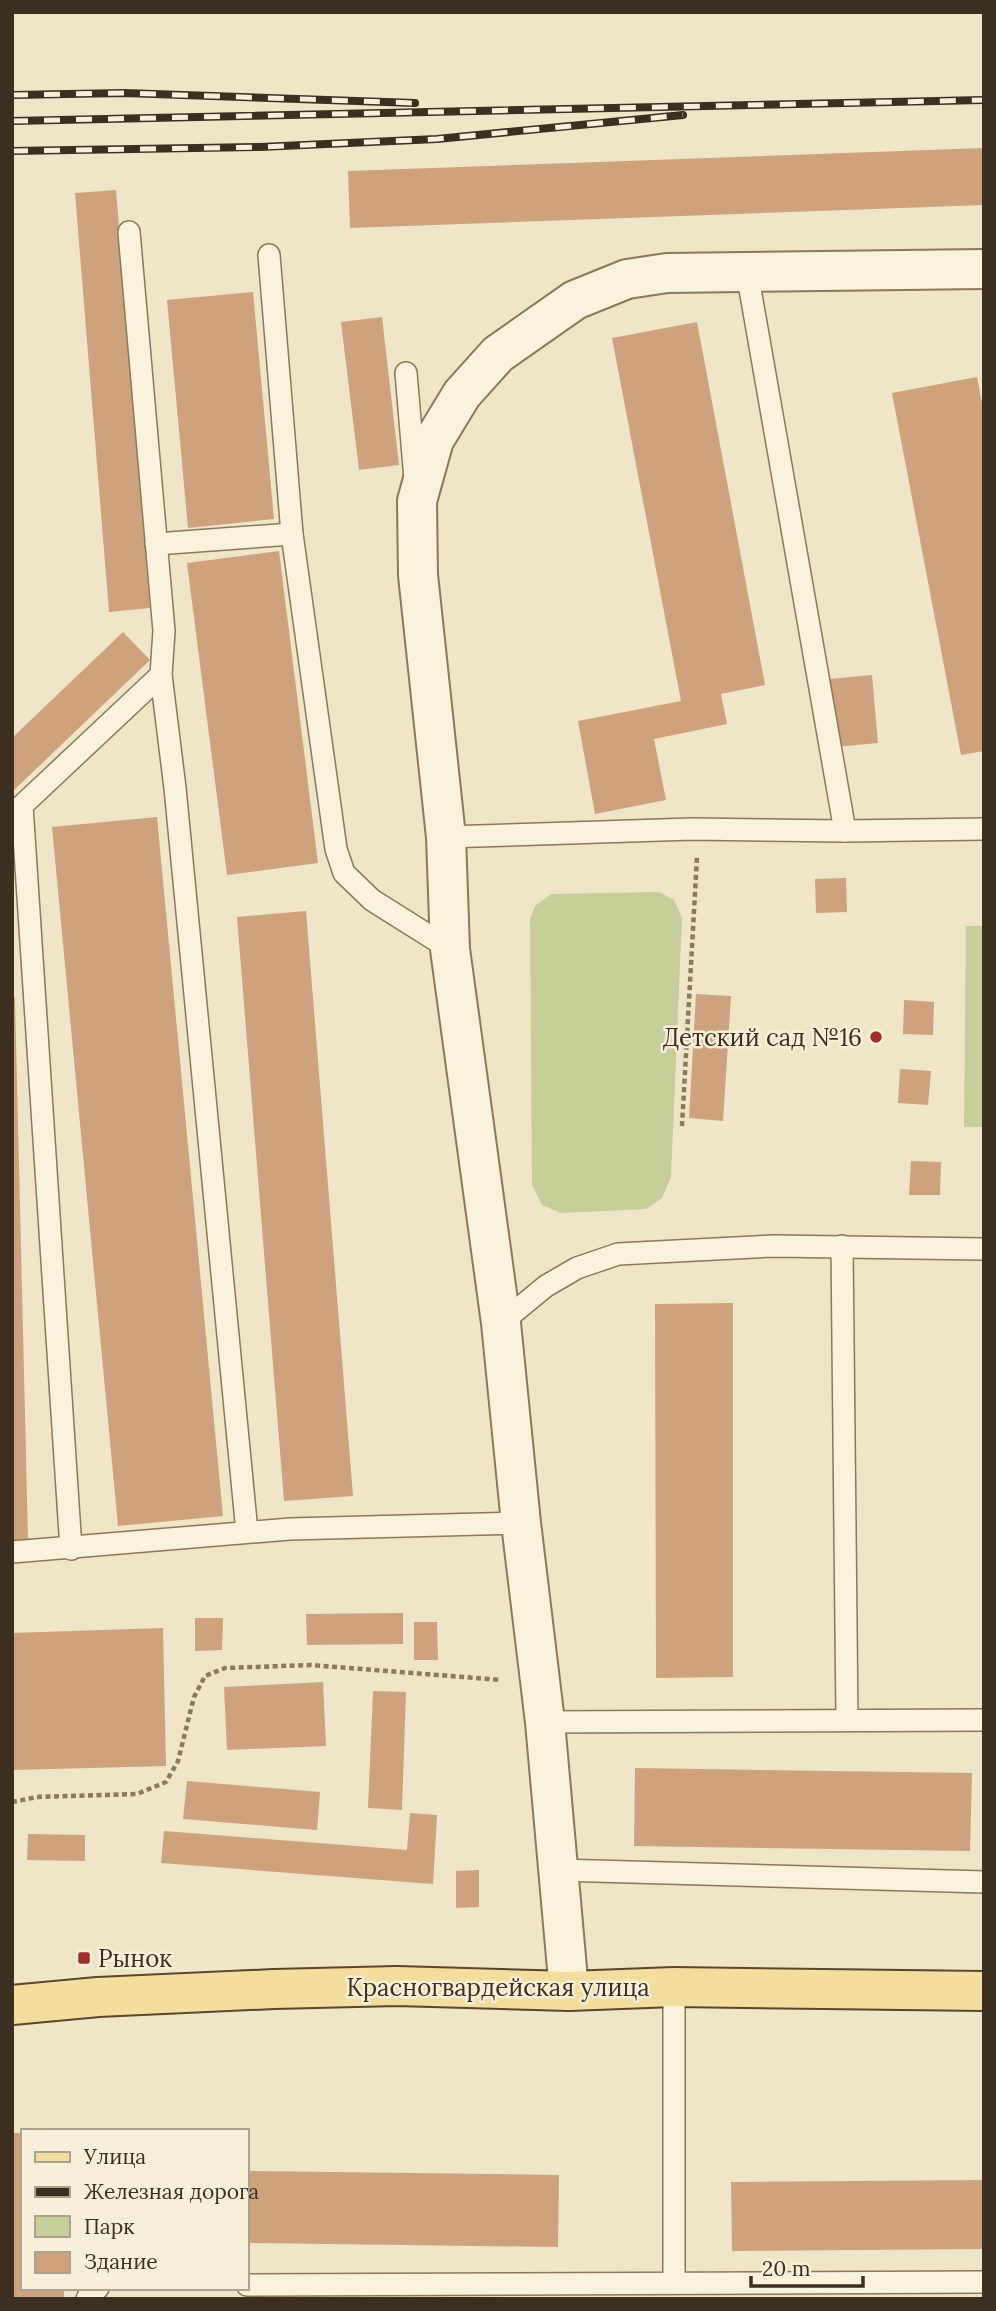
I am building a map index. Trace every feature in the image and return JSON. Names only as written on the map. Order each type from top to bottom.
[{"type":"main road","name":"Красногвардейская улица","points":[[12,2005],[98,1997],[397,1986],[569,1991],[674,1987],[984,1992]]},
{"type":"street","points":[[569,1991],[545,1721],[500,1323],[450,950],[446,837],[418,575],[417,501],[435,440],[462,394],[498,354],[575,300],[627,279],[667,273],[984,269]]},
{"type":"lane","points":[[129,232],[164,631],[161,675],[175,789],[247,1532]]},
{"type":"lane","points":[[270,255],[292,534],[336,849],[344,873],[372,900],[450,950]]},
{"type":"lane","points":[[747,272],[845,831]]},
{"type":"lane","points":[[406,373],[417,501]]},
{"type":"lane","points":[[156,544],[292,534]]},
{"type":"lane","points":[[71,1549],[17,811],[161,675]]},
{"type":"lane","points":[[446,837],[692,829],[984,829]]},
{"type":"lane","points":[[500,1323],[546,1286],[577,1268],[618,1254],[667,1250],[842,1246],[984,1249]]},
{"type":"lane","points":[[842,1246],[847,1720]]},
{"type":"lane","points":[[12,1552],[247,1532],[521,1523]]},
{"type":"lane","points":[[545,1721],[984,1720]]},
{"type":"lane","points":[[559,1870],[984,1882]]},
{"type":"lane","points":[[674,1987],[674,2283]]},
{"type":"lane","points":[[248,2285],[434,2292],[674,2283],[984,2282]]},
{"type":"path","points":[[682,1126],[698,877],[697,850],[692,829]]},
{"type":"path","points":[[12,1802],[37,1797],[137,1794],[166,1782],[178,1761],[194,1697],[205,1676],[225,1668],[311,1665],[540,1683]]},
{"type":"green space","points":[[659,892],[674,900],[682,918],[671,1177],[662,1198],[646,1209],[561,1213],[542,1205],[532,1185],[530,919],[535,906],[551,894]]},
{"type":"green space","points":[[966,926],[984,926],[984,1127],[964,1127]]},
{"type":"building","points":[[984,148],[984,205],[350,228],[348,171]]},
{"type":"building","points":[[116,190],[150,608],[109,612],[75,193]]},
{"type":"building","points":[[253,292],[274,519],[188,528],[167,300]]},
{"type":"building","points":[[382,317],[399,465],[359,470],[341,322]]},
{"type":"building","points":[[697,322],[765,685],[721,694],[727,724],[654,739],[666,800],[595,814],[578,721],[681,701],[612,338]]},
{"type":"building","points":[[977,377],[984,413],[984,751],[961,755],[892,393]]},
{"type":"building","points":[[279,551],[318,863],[227,875],[187,563]]},
{"type":"building","points":[[123,632],[150,660],[12,792],[12,738]]},
{"type":"building","points":[[872,675],[878,743],[836,747],[830,679]]},
{"type":"building","points":[[157,817],[223,1516],[118,1526],[52,827]]},
{"type":"building","points":[[846,878],[847,912],[816,913],[815,879]]},
{"type":"building","points":[[306,911],[353,1496],[284,1501],[237,917]]},
{"type":"building","points":[[696,994],[731,996],[723,1121],[689,1118]]},
{"type":"building","points":[[12,998],[15,998],[28,1540],[12,1540]]},
{"type":"building","points":[[904,1000],[934,1002],[933,1035],[903,1034]]},
{"type":"building","points":[[900,1069],[931,1071],[928,1105],[898,1103]]},
{"type":"building","points":[[911,1161],[941,1162],[940,1195],[909,1195]]},
{"type":"building","points":[[733,1303],[733,1677],[656,1678],[655,1304]]},
{"type":"building","points":[[403,1613],[403,1644],[307,1645],[306,1614]]},
{"type":"building","points":[[195,1618],[223,1618],[222,1650],[195,1651]]},
{"type":"building","points":[[414,1622],[437,1622],[438,1660],[414,1660]]},
{"type":"building","points":[[163,1628],[166,1766],[12,1770],[12,1633]]},
{"type":"building","points":[[323,1682],[326,1746],[227,1750],[224,1687]]},
{"type":"building","points":[[373,1691],[406,1692],[402,1810],[368,1808]]},
{"type":"building","points":[[635,1768],[972,1773],[970,1851],[634,1846]]},
{"type":"building","points":[[187,1781],[320,1792],[317,1830],[183,1819]]},
{"type":"building","points":[[410,1813],[437,1815],[433,1884],[161,1863],[164,1831],[407,1850]]},
{"type":"building","points":[[28,1834],[85,1835],[85,1861],[27,1860]]},
{"type":"building","points":[[479,1870],[479,1907],[456,1908],[456,1871]]},
{"type":"building","points":[[12,2133],[21,2133],[21,2290],[64,2290],[64,2299],[12,2299]]},
{"type":"building","points":[[248,2171],[559,2175],[558,2247],[248,2243]]},
{"type":"building","points":[[984,2180],[984,2249],[732,2251],[731,2182]]},
{"type":"railway","points":[[12,95],[124,93],[415,103]]},
{"type":"railway","points":[[12,121],[984,100]]},
{"type":"railway","points":[[12,151],[260,147],[437,139],[683,115]]},
{"type":"place","name":"Детский сад №16","points":[[876,1037]]},
{"type":"place","name":"Рынок","points":[[84,1958]]}]
